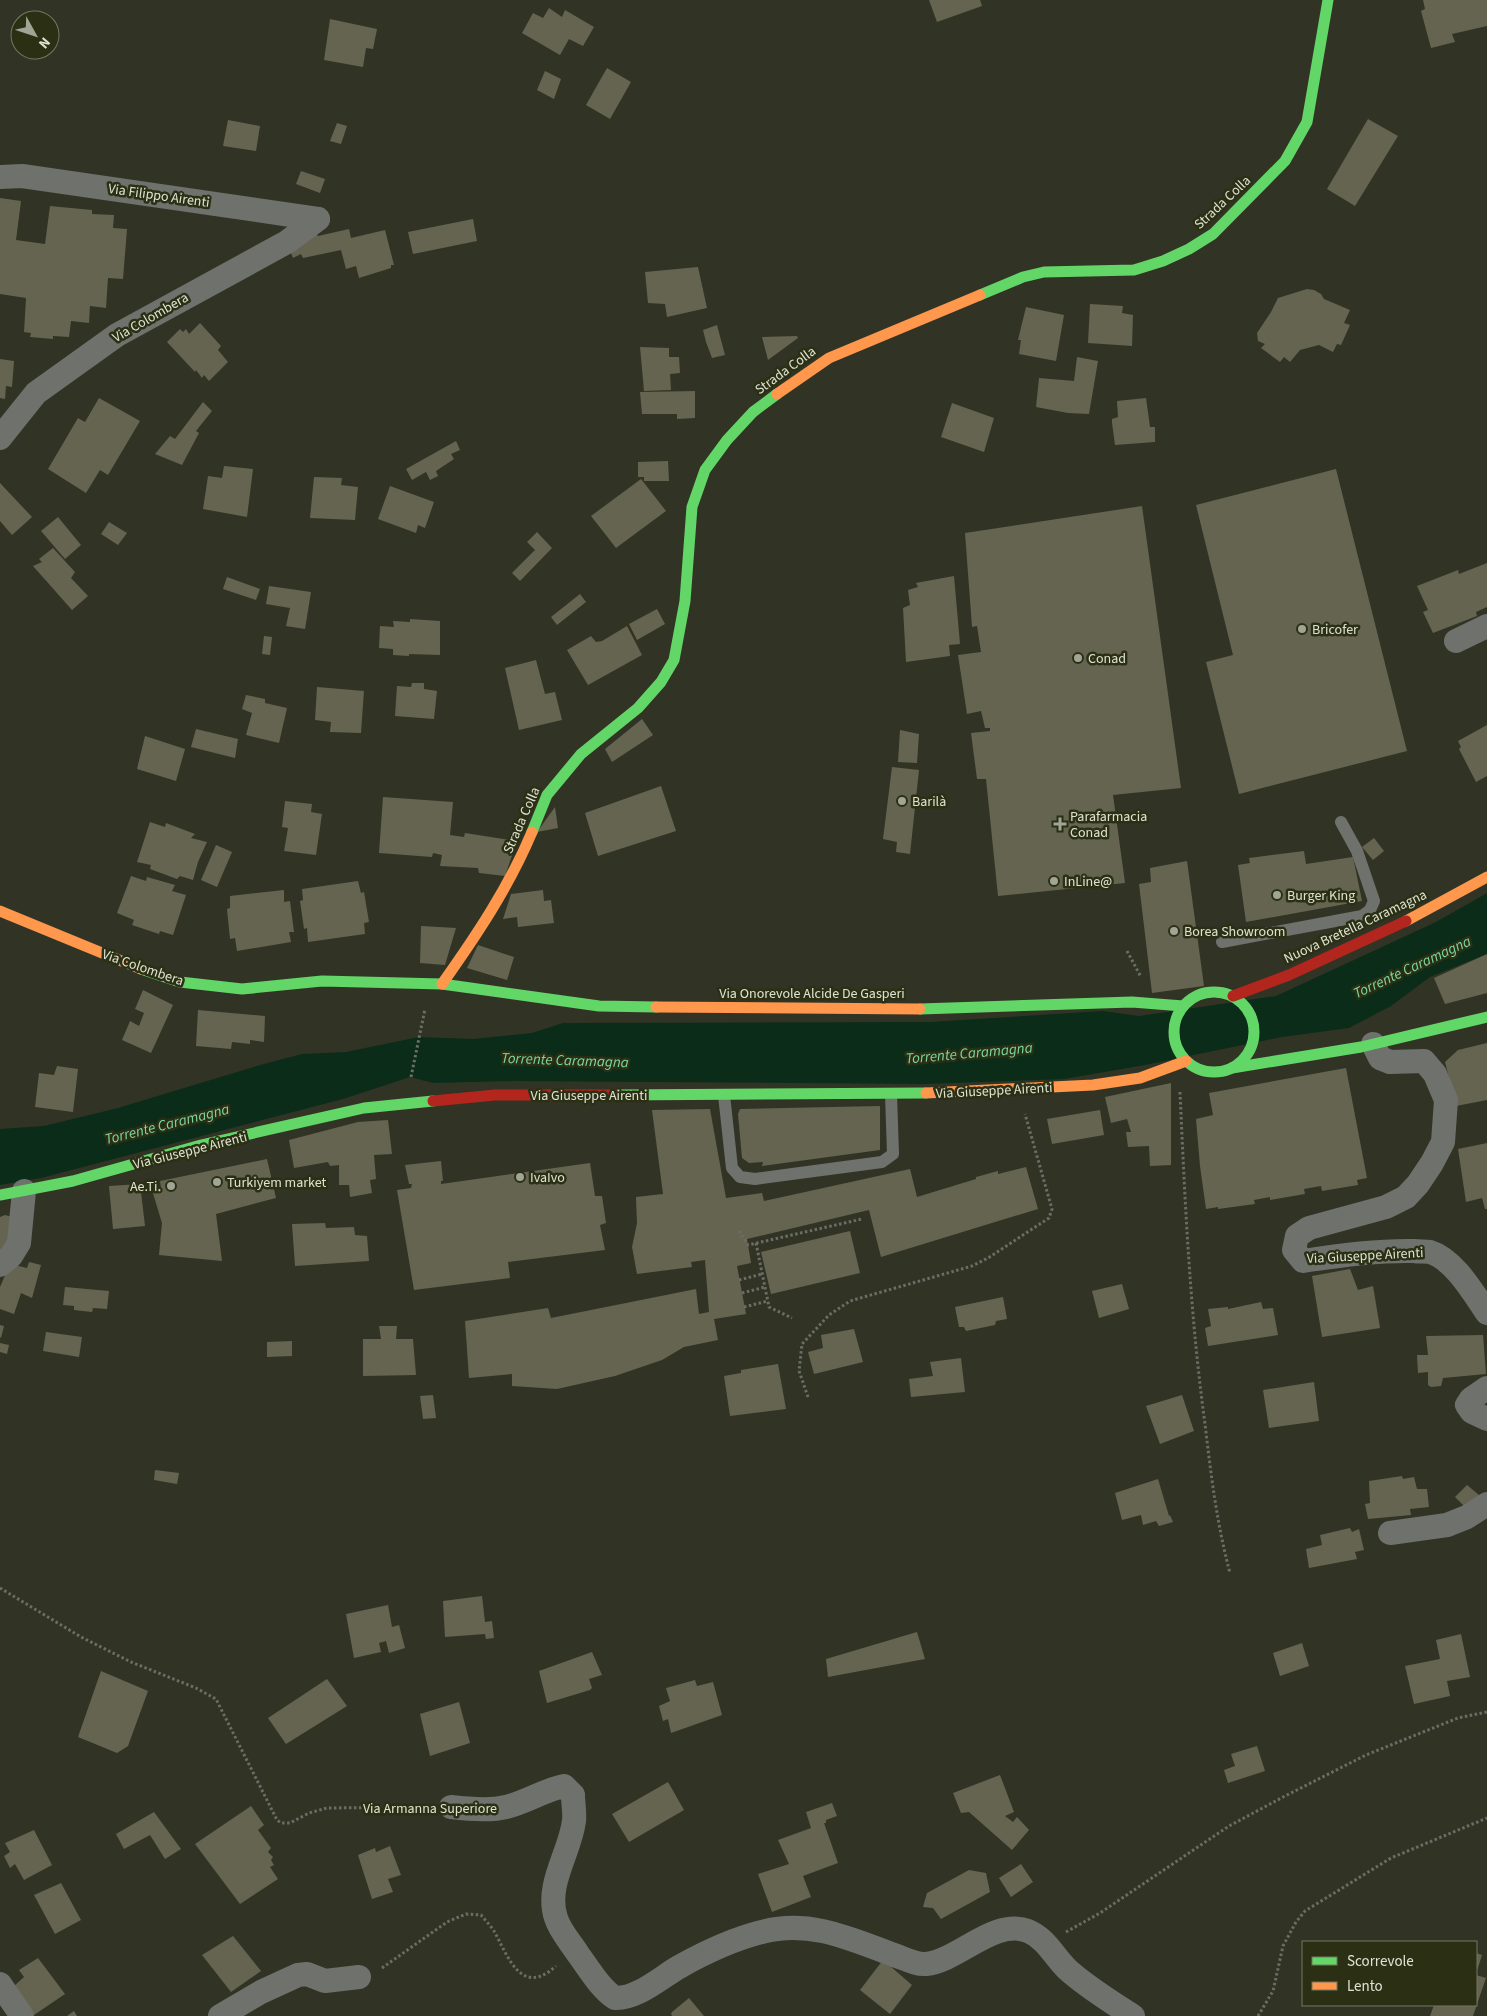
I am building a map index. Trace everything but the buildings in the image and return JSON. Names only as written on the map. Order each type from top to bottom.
[{"type":"main road","name":"Strada Colla","points":[[442,984],[482,926],[522,858],[547,795],[581,754],[638,708],[661,682],[674,660],[685,601],[692,507],[705,470],[727,440],[753,412],[801,376],[829,358],[854,346],[1023,277],[1051,272],[1134,270],[1163,261],[1189,249],[1213,234],[1285,161],[1307,122],[1328,0]]},
{"type":"main road","name":"Nuova Bretella Caramagna","points":[[1233,996],[1290,975],[1401,924],[1487,877]]},
{"type":"main road","name":"Via Colombera","points":[[0,911],[136,968],[180,982],[242,989],[322,981],[442,984]]},
{"type":"main road","name":"Via Onorevole Alcide De Gasperi","points":[[442,984],[599,1006],[889,1010],[1132,1002],[1183,1006]]},
{"type":"main road","points":[[1232,1068],[1242,1061],[1253,1043],[1255,1027],[1251,1014],[1233,996],[1220,992],[1206,992],[1194,997],[1183,1006],[1177,1016],[1174,1028],[1175,1040],[1182,1062],[1208,1072],[1220,1072],[1232,1068],[1277,1063],[1430,1033],[1487,1017]]},
{"type":"main road","points":[[1253,1043],[1277,1063]]},
{"type":"main road","name":"Via Giuseppe Airenti","points":[[0,1195],[73,1181],[201,1145],[364,1108],[495,1095],[891,1094],[1018,1090],[1123,1081],[1140,1078],[1182,1062]]},
{"type":"street","name":"Via Filippo Airenti","points":[[0,177],[31,177],[318,219]]},
{"type":"street","name":"Via Colombera","points":[[0,438],[36,392],[117,335],[287,242],[318,219]]},
{"type":"street","points":[[1456,641],[1487,626]]},
{"type":"street","name":"Via Giuseppe Airenti","points":[[1373,1044],[1380,1058],[1390,1062],[1424,1061],[1435,1074],[1446,1100],[1442,1142],[1432,1163],[1418,1184],[1406,1197],[1386,1208],[1309,1228],[1297,1236],[1294,1250],[1303,1261],[1332,1256],[1400,1251],[1430,1252],[1445,1261],[1462,1276],[1487,1313]]},
{"type":"street","points":[[0,1265],[11,1256],[19,1244],[24,1191]]},
{"type":"street","points":[[1487,1388],[1471,1399],[1467,1405],[1472,1412],[1487,1419]]},
{"type":"street","points":[[1390,1533],[1447,1526],[1467,1517],[1487,1504]]},
{"type":"street","name":"Via Armanna Superiore","points":[[451,1807],[467,1809],[504,1808],[549,1789],[564,1786],[573,1794],[574,1821],[568,1847],[557,1878],[554,1901],[556,1918],[573,1947],[609,1994],[615,1998],[622,1998],[636,1993],[680,1967],[707,1954],[763,1932],[802,1927],[818,1929],[842,1935],[924,1965],[943,1960],[988,1936],[1015,1928],[1039,1937],[1068,1970],[1133,2016]]},
{"type":"street","points":[[220,2016],[261,1992],[298,1975],[308,1974],[325,1981],[359,1977]]},
{"type":"street","points":[[0,1984],[22,2016]]},
{"type":"lane","points":[[1222,942],[1362,916],[1370,910],[1374,901],[1357,851],[1341,822]]},
{"type":"lane","points":[[724,1095],[732,1168],[740,1177],[755,1179],[882,1162],[893,1154],[891,1094]]},
{"type":"path","points":[[1127,951],[1141,977],[1139,980]]},
{"type":"path","points":[[406,1104],[427,1002]]},
{"type":"path","points":[[1182,1062],[1195,1347],[1214,1497],[1223,1548],[1230,1574]]},
{"type":"path","points":[[808,1397],[799,1372],[802,1344],[829,1315],[850,1301],[972,1266],[1049,1218],[1052,1209],[1018,1090]]},
{"type":"path","points":[[739,1231],[748,1245],[862,1219]]},
{"type":"path","points":[[756,1243],[769,1307],[792,1318]]},
{"type":"path","points":[[739,1280],[762,1274]]},
{"type":"path","points":[[742,1293],[765,1287]]},
{"type":"path","points":[[744,1307],[768,1301]]},
{"type":"path","name":"Via Armanna Superiore","points":[[0,1588],[80,1637],[131,1662],[196,1688],[216,1699],[277,1820],[281,1823],[290,1823],[309,1813],[327,1808],[451,1807]]},
{"type":"path","points":[[1047,1945],[1061,1934],[1108,1908],[1229,1826],[1366,1755],[1458,1718],[1487,1712]]},
{"type":"path","points":[[1258,2016],[1273,1991],[1283,1946],[1296,1922],[1305,1911],[1391,1858],[1487,1818]]},
{"type":"path","points":[[359,1977],[375,1973],[447,1922],[466,1914],[481,1915],[493,1930],[505,1955],[516,1970],[529,1978],[543,1976],[554,1968],[573,1947]]},
{"type":"water","name":"Torrente Caramagna","points":[[1487,893],[1487,954],[1430,977],[1391,1006],[1349,1028],[1282,1037],[1145,1065],[1064,1079],[925,1084],[513,1081],[433,1083],[410,1077],[343,1099],[41,1178],[0,1185],[0,1129],[44,1126],[118,1108],[302,1054],[346,1052],[419,1037],[473,1039],[532,1033],[563,1023],[930,1022],[1103,1011],[1139,1016],[1276,996],[1436,922]]},
{"type":"traffic: fast","points":[[980,295],[1023,277],[1044,272],[1134,270],[1163,261],[1189,249],[1213,234],[1285,161],[1307,122],[1328,0]]},
{"type":"traffic: fast","points":[[532,832],[547,795],[581,754],[638,708],[661,682],[674,660],[685,601],[692,507],[705,470],[727,440],[753,412],[777,394]]},
{"type":"traffic: fast","points":[[141,969],[180,982],[242,989],[322,981],[442,984],[599,1006],[656,1007]]},
{"type":"traffic: fast","points":[[1214,992],[1229,995],[1242,1004],[1251,1017],[1254,1032],[1251,1047],[1242,1060],[1229,1069],[1214,1072],[1199,1069],[1186,1060],[1177,1047],[1174,1032],[1177,1017],[1186,1004],[1199,995],[1214,992]]},
{"type":"traffic: fast","points":[[920,1009],[1132,1002],[1183,1006]]},
{"type":"traffic: fast","points":[[1232,1068],[1361,1047],[1487,1017]]},
{"type":"traffic: fast","points":[[615,1095],[926,1093]]},
{"type":"traffic: fast","points":[[0,1195],[73,1181],[201,1145],[364,1108],[433,1101]]},
{"type":"traffic: slow","points":[[777,394],[829,358],[980,295]]},
{"type":"traffic: slow","points":[[442,984],[491,911],[513,872],[532,832]]},
{"type":"traffic: slow","points":[[1406,921],[1487,877]]},
{"type":"traffic: slow","points":[[0,911],[141,969]]},
{"type":"traffic: slow","points":[[656,1007],[920,1009]]},
{"type":"traffic: slow","points":[[926,1093],[1093,1085],[1140,1078],[1186,1061]]},
{"type":"traffic: jam","points":[[1233,996],[1289,975],[1406,921]]},
{"type":"traffic: jam","points":[[433,1101],[495,1095],[615,1095]]},
{"type":"place","name":"Bricofer","points":[[1302,629]]},
{"type":"place","name":"Conad","points":[[1078,658]]},
{"type":"place","name":"Barilà","points":[[902,801]]},
{"type":"place","name":"Parafarmacia Conad","points":[[1060,824]]},
{"type":"place","name":"InLine@","points":[[1054,881]]},
{"type":"place","name":"Burger King","points":[[1277,895]]},
{"type":"place","name":"Borea Showroom","points":[[1174,931]]},
{"type":"place","name":"IvaIvo","points":[[520,1177]]},
{"type":"place","name":"Turkiyem market","points":[[217,1182]]},
{"type":"place","name":"Ae.Ti.","points":[[171,1186]]}]
